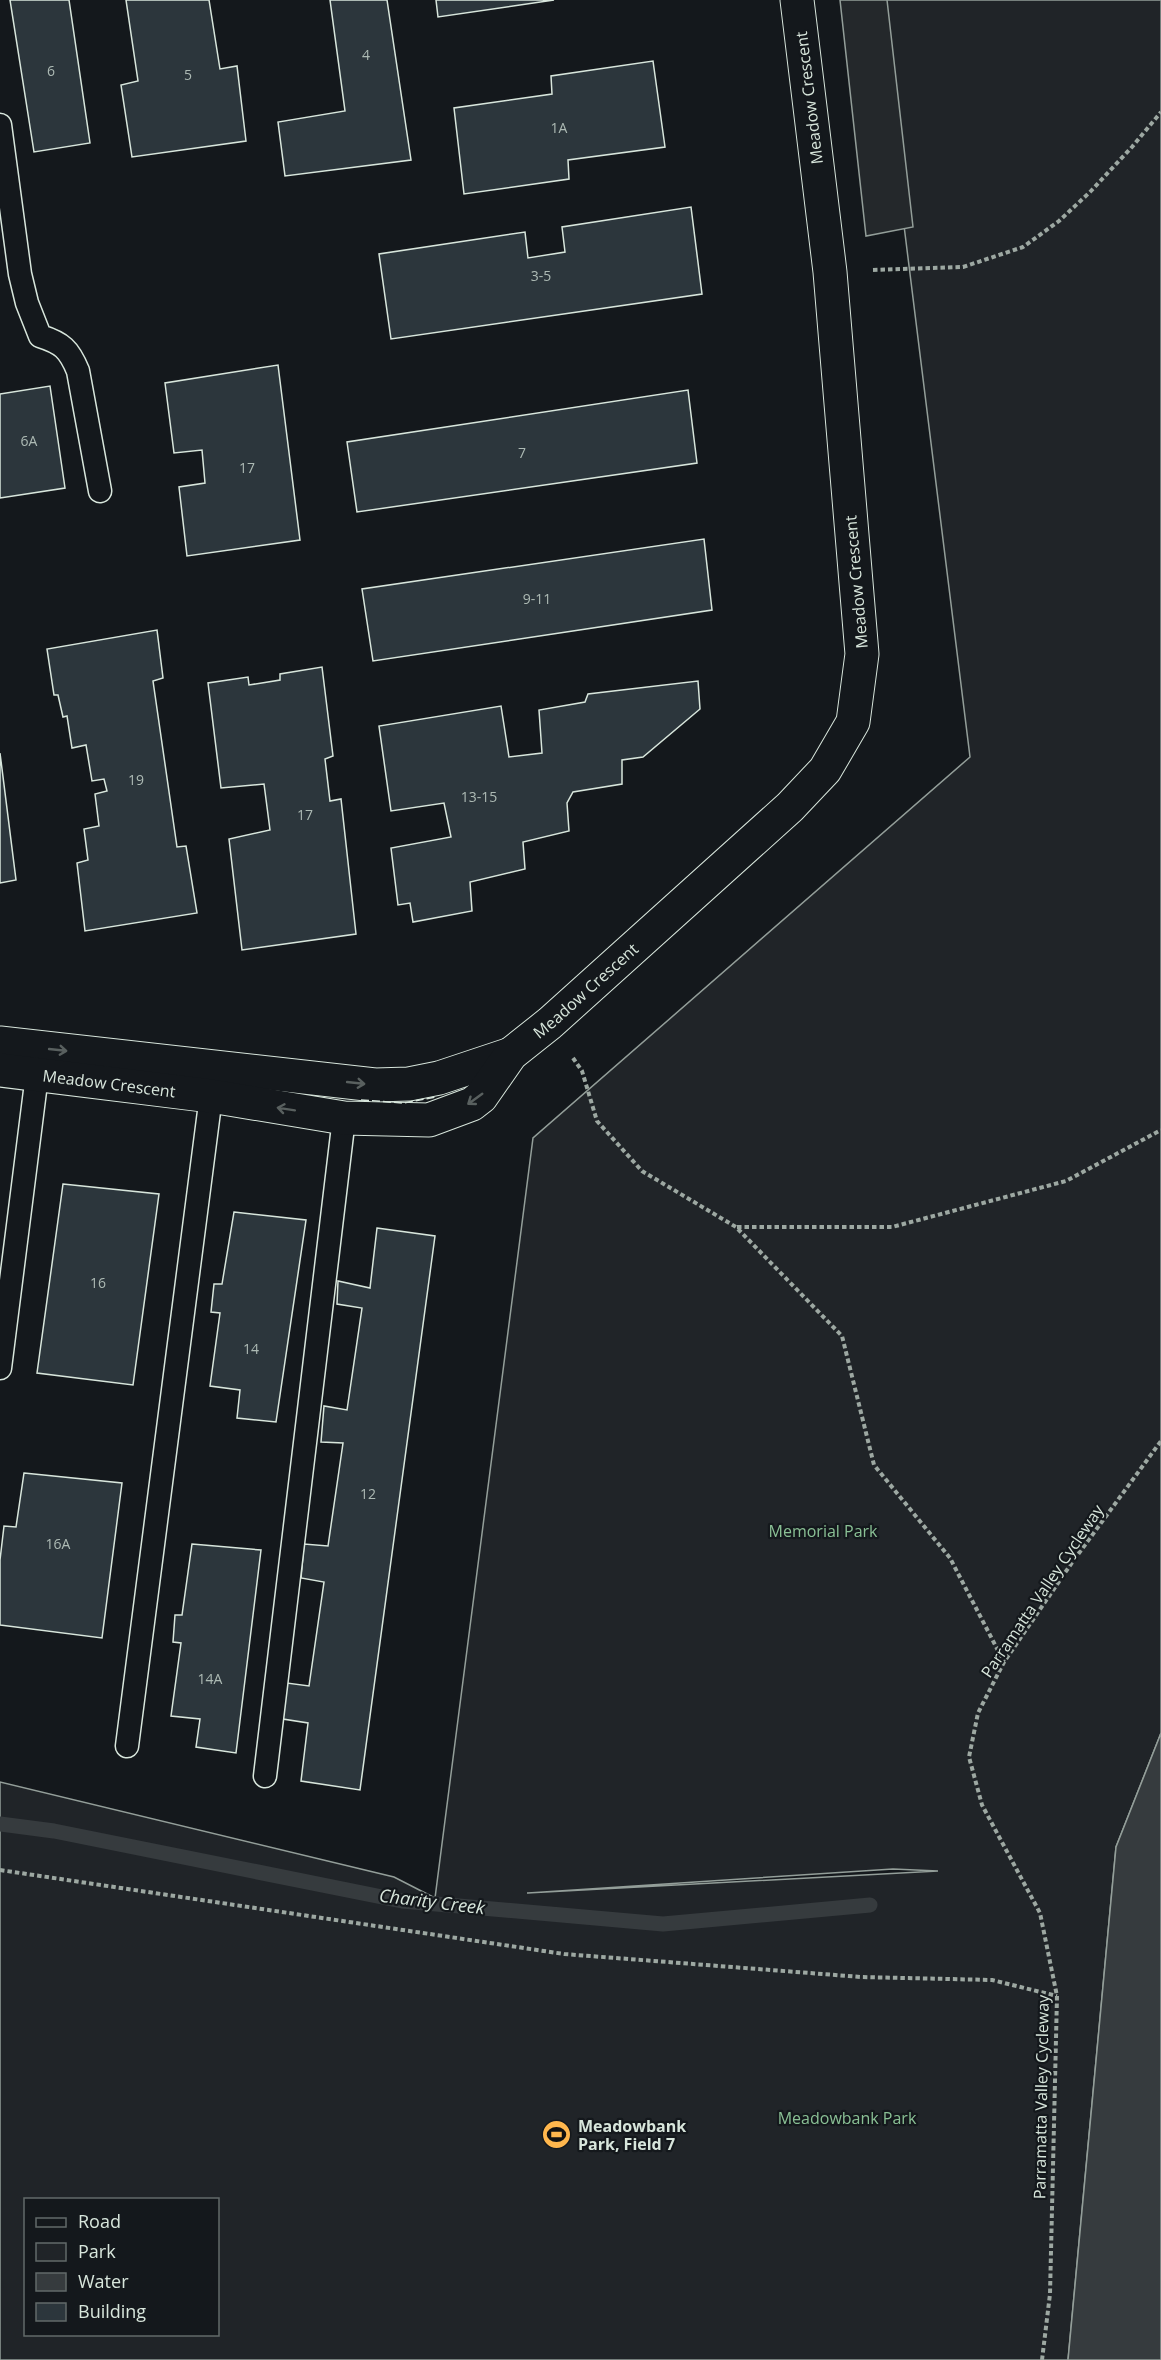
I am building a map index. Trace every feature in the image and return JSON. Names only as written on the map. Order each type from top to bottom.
[{"type":"street","name":"Meadow Crescent","points":[[0,1070],[211,1096],[344,1118],[429,1120],[472,1104],[481,1097],[511,1054],[550,1023],[790,807],[825,770],[853,722],[862,654],[830,272],[797,0]]},
{"type":"street","name":"Meadow Crescent","points":[[0,1043],[375,1085],[409,1084],[439,1078],[511,1054]]},
{"type":"lane","points":[[0,125],[20,274],[27,303],[40,336],[57,342],[71,355],[78,371],[100,491]]},
{"type":"lane","points":[[0,1368],[37,1075]]},
{"type":"lane","points":[[127,1746],[211,1096]]},
{"type":"lane","points":[[265,1776],[344,1118]]},
{"type":"path","points":[[830,272],[963,267],[1023,247],[1059,221],[1090,192],[1161,112]]},
{"type":"path","points":[[582,1071],[597,1121],[642,1171],[736,1227],[842,1336],[874,1465],[950,1558],[1004,1662]]},
{"type":"path","points":[[736,1227],[892,1227],[1066,1181],[1161,1130]]},
{"type":"path","name":"Parramatta Valley Cycleway","points":[[1042,2360],[1050,2294],[1057,1996],[1040,1913],[982,1805],[969,1757],[978,1713],[1004,1662],[1071,1564],[1161,1441]]},
{"type":"path","points":[[0,1870],[564,1954],[861,1977],[992,1980],[1057,1996]]},
{"type":"green space","name":"Memorial Park","points":[[876,0],[1161,0],[1161,1733],[1116,1847],[1068,2360],[0,2360],[0,1782],[394,1877],[435,1898],[533,1138],[970,757]],"holes":[[[893,1869],[938,1871],[532,1893]]]},
{"type":"shaded area","points":[[840,0],[887,0],[913,227],[866,236]]},
{"type":"water","points":[[1161,1733],[1161,2360],[1068,2360],[1116,1847]]},
{"type":"building","points":[[10,0],[69,0],[90,143],[34,152]]},
{"type":"building","points":[[126,0],[209,0],[220,69],[237,66],[246,141],[132,157],[121,85],[138,81]]},
{"type":"building","points":[[330,0],[387,0],[411,160],[285,176],[278,122],[345,111]]},
{"type":"building","points":[[436,0],[554,0],[438,17]]},
{"type":"building","points":[[653,61],[665,147],[568,160],[569,179],[464,194],[454,108],[552,94],[551,76]]},
{"type":"building","points":[[691,207],[702,294],[391,339],[379,254],[525,232],[528,258],[565,252],[562,227]]},
{"type":"building","points":[[278,365],[300,540],[187,556],[179,487],[205,483],[202,450],[174,453],[165,383]]},
{"type":"building","points":[[50,386],[65,488],[0,498],[0,394]]},
{"type":"building","points":[[688,390],[697,463],[357,512],[347,442]]},
{"type":"building","points":[[704,539],[712,610],[373,661],[362,589]]},
{"type":"building","points":[[157,630],[163,678],[153,681],[177,847],[186,846],[197,913],[85,931],[77,863],[88,860],[84,829],[99,826],[95,794],[107,791],[104,779],[92,781],[86,745],[72,748],[67,716],[63,717],[58,695],[54,695],[47,649]]},
{"type":"building","points":[[322,667],[333,756],[325,759],[330,801],[341,799],[356,934],[242,950],[229,839],[270,830],[264,784],[221,788],[208,683],[248,677],[249,685],[280,680],[280,674]]},
{"type":"building","points":[[698,681],[700,709],[643,757],[622,760],[622,784],[573,792],[567,803],[569,831],[523,842],[525,869],[470,882],[472,911],[413,922],[410,903],[398,905],[391,848],[451,837],[444,803],[391,811],[379,726],[501,706],[509,757],[542,753],[539,710],[585,702],[588,694]]},
{"type":"building","points":[[0,753],[16,880],[0,883]]},
{"type":"building","points":[[63,1184],[159,1194],[133,1385],[37,1373]]},
{"type":"building","points":[[234,1212],[306,1220],[276,1422],[237,1418],[240,1390],[210,1386],[220,1313],[211,1312],[214,1284],[222,1284]]},
{"type":"building","points":[[377,1228],[435,1236],[360,1790],[301,1781],[308,1723],[283,1719],[287,1683],[309,1686],[324,1582],[301,1578],[304,1544],[328,1546],[343,1443],[321,1442],[324,1406],[347,1410],[362,1308],[337,1304],[338,1281],[370,1288]]},
{"type":"building","points":[[24,1473],[122,1483],[102,1638],[0,1625],[0,1560],[4,1526],[16,1527]]},
{"type":"building","points":[[192,1544],[261,1550],[236,1753],[196,1747],[200,1719],[171,1716],[181,1643],[173,1642],[175,1615],[182,1615]]},
{"type":"waterway","name":"Charity Creek","points":[[0,1824],[54,1831],[402,1901],[663,1924],[870,1905]]},
{"type":"fence","points":[[361,1100],[403,1103],[436,1097]]},
{"type":"place","name":"Meadowbank Park, Field 7","points":[[557,2135]]},
{"type":"park label","name":"Meadowbank Park","points":[[847,2118]]}]
